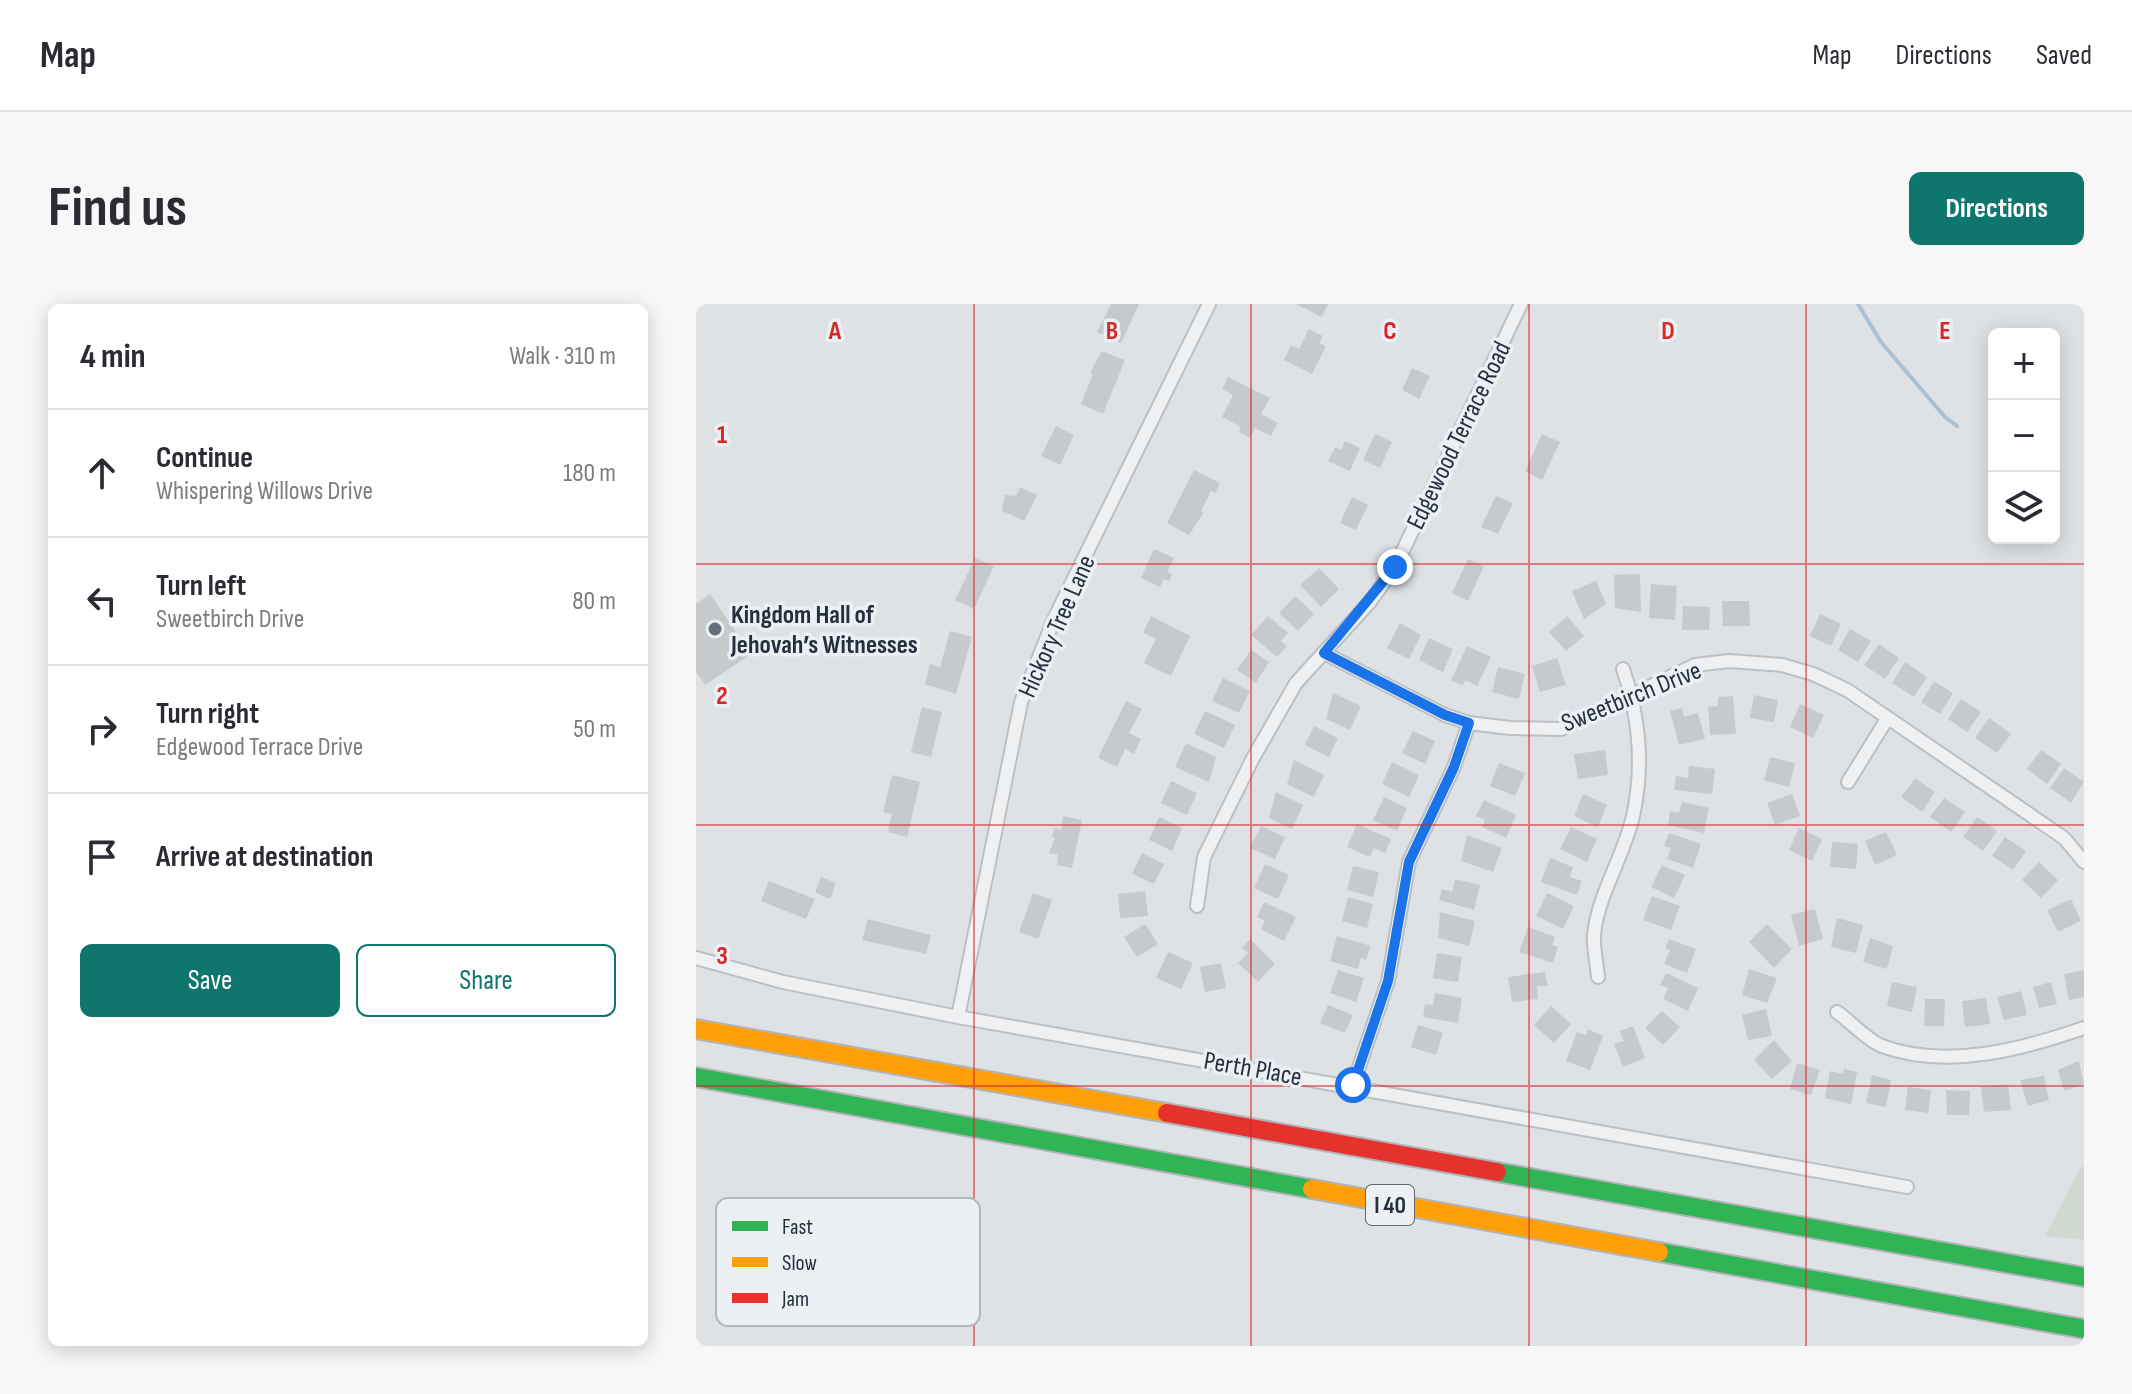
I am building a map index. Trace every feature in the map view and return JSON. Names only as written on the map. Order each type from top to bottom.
[{"type":"highway","name":"I 40","points":[[696,1029],[2084,1277]]},
{"type":"highway","name":"I 40","points":[[696,1077],[2084,1329]]},
{"type":"street","name":"Hickory Tree Lane","points":[[958,1017],[1025,691],[1055,617],[1209,304]]},
{"type":"street","name":"Edgewood Terrace Road","points":[[1197,906],[1204,857],[1253,758],[1296,683],[1395,567],[1521,304]]},
{"type":"street","name":"Sweetbirch Drive","points":[[1324,653],[1445,715],[1469,723],[1561,729],[1695,665],[1729,661],[1782,665],[1813,674],[1847,690],[2064,838],[2084,862]]},
{"type":"street","points":[[1598,977],[1594,935],[1633,819],[1638,785],[1638,727],[1623,669]]},
{"type":"street","points":[[1848,782],[1887,719]]},
{"type":"street","points":[[1353,1085],[1388,981],[1409,862],[1454,767],[1469,723]]},
{"type":"street","name":"Perth Place","points":[[696,958],[783,982],[958,1017],[1353,1085],[1907,1187]]},
{"type":"street","points":[[1837,1012],[1881,1045],[1933,1055],[1981,1054],[2037,1044],[2084,1028]]},
{"type":"shaded area","points":[[2084,1166],[2084,1240],[2045,1236],[2080,1168]]},
{"type":"building","points":[[1111,304],[1139,304],[1121,343],[1097,332]]},
{"type":"building","points":[[1296,304],[1328,304],[1322,317]]},
{"type":"building","points":[[1309,329],[1323,336],[1319,343],[1326,346],[1312,374],[1284,360],[1291,345],[1299,349]]},
{"type":"building","points":[[1102,351],[1125,360],[1103,414],[1081,404],[1093,374],[1090,373]]},
{"type":"building","points":[[1412,368],[1430,376],[1419,399],[1402,390]]},
{"type":"building","points":[[1228,377],[1270,398],[1261,414],[1278,423],[1271,436],[1255,428],[1250,438],[1239,432],[1241,427],[1222,417],[1233,395],[1222,389]]},
{"type":"building","points":[[1056,426],[1074,435],[1060,465],[1041,456]]},
{"type":"building","points":[[1375,434],[1392,442],[1380,468],[1363,460]]},
{"type":"building","points":[[1542,434],[1560,442],[1542,480],[1525,471]]},
{"type":"building","points":[[1345,441],[1360,448],[1350,471],[1328,461],[1335,447],[1341,450]]},
{"type":"building","points":[[1194,470],[1220,483],[1215,493],[1211,491],[1201,511],[1204,512],[1189,535],[1167,523]]},
{"type":"building","points":[[1020,487],[1037,495],[1024,521],[1002,511],[1005,495],[1016,496]]},
{"type":"building","points":[[1496,496],[1513,503],[1498,534],[1481,527]]},
{"type":"building","points":[[1352,497],[1368,505],[1356,530],[1340,523]]},
{"type":"building","points":[[1154,549],[1174,558],[1167,572],[1172,574],[1169,581],[1164,579],[1160,587],[1141,578]]},
{"type":"building","points":[[975,558],[994,566],[974,609],[955,600]]},
{"type":"building","points":[[1468,559],[1484,566],[1468,601],[1452,593]]},
{"type":"building","points":[[1319,568],[1339,589],[1321,607],[1300,585]]},
{"type":"building","points":[[1640,574],[1641,612],[1615,608],[1614,575]]},
{"type":"building","points":[[1596,581],[1606,604],[1584,619],[1572,591]]},
{"type":"building","points":[[1651,584],[1677,586],[1675,620],[1649,618]]},
{"type":"building","name":"Kingdom Hall of Jehovah’s Witnesses","points":[[710,594],[751,654],[705,685],[696,672],[696,604]]},
{"type":"building","points":[[1295,596],[1314,614],[1298,631],[1279,613]]},
{"type":"building","points":[[1722,601],[1749,601],[1750,626],[1723,626]]},
{"type":"building","points":[[1683,606],[1710,607],[1709,630],[1682,630]]},
{"type":"building","points":[[1820,614],[1841,624],[1831,646],[1810,636]]},
{"type":"building","points":[[1151,616],[1190,636],[1171,676],[1144,663],[1156,639],[1143,633]]},
{"type":"building","points":[[1268,616],[1288,633],[1281,641],[1287,646],[1277,657],[1251,635]]},
{"type":"building","points":[[1567,616],[1584,636],[1566,651],[1549,632]]},
{"type":"building","points":[[1400,623],[1421,635],[1409,659],[1387,648]]},
{"type":"building","points":[[1850,629],[1871,641],[1858,662],[1838,650]]},
{"type":"building","points":[[950,631],[972,637],[956,694],[925,684],[930,664],[940,667]]},
{"type":"building","points":[[1429,638],[1453,649],[1443,672],[1419,660]]},
{"type":"building","points":[[1879,644],[1899,658],[1885,679],[1864,665]]},
{"type":"building","points":[[1467,646],[1491,657],[1477,686],[1465,680],[1463,686],[1451,680]]},
{"type":"building","points":[[1251,650],[1269,662],[1256,683],[1237,670]]},
{"type":"building","points":[[1557,658],[1566,685],[1540,692],[1532,666]]},
{"type":"building","points":[[1905,662],[1927,677],[1914,697],[1892,683]]},
{"type":"building","points":[[1498,667],[1525,674],[1519,699],[1492,692]]},
{"type":"building","points":[[1223,678],[1250,691],[1239,713],[1212,701]]},
{"type":"building","points":[[1934,681],[1953,693],[1940,714],[1921,702]]},
{"type":"building","points":[[1333,693],[1361,706],[1350,730],[1326,719]]},
{"type":"building","points":[[1754,695],[1778,700],[1774,722],[1750,718]]},
{"type":"building","points":[[1733,696],[1736,734],[1710,735],[1708,707],[1718,706],[1718,697]]},
{"type":"building","points":[[1961,699],[1981,712],[1967,732],[1948,719]]},
{"type":"building","points":[[1126,701],[1142,709],[1129,733],[1141,739],[1134,754],[1125,749],[1117,767],[1098,758]]},
{"type":"building","points":[[1800,704],[1824,715],[1813,738],[1790,727]]},
{"type":"building","points":[[922,707],[942,712],[931,757],[911,752]]},
{"type":"building","points":[[1682,708],[1684,717],[1698,713],[1705,739],[1679,745],[1670,711]]},
{"type":"building","points":[[1205,711],[1235,725],[1224,748],[1194,734]]},
{"type":"building","points":[[1989,718],[2011,734],[1997,753],[1975,738]]},
{"type":"building","points":[[1314,726],[1338,738],[1329,757],[1305,745]]},
{"type":"building","points":[[1413,731],[1435,741],[1425,764],[1402,753]]},
{"type":"building","points":[[1186,743],[1216,757],[1209,782],[1175,767]]},
{"type":"building","points":[[1605,750],[1608,775],[1578,779],[1574,754]]},
{"type":"building","points":[[2041,750],[2061,764],[2047,784],[2027,769]]},
{"type":"building","points":[[1770,757],[1795,763],[1789,787],[1764,780]]},
{"type":"building","points":[[1294,760],[1324,775],[1314,797],[1287,784]]},
{"type":"building","points":[[1392,762],[1419,775],[1409,797],[1382,784]]},
{"type":"building","points":[[1499,763],[1525,773],[1515,796],[1490,786]]},
{"type":"building","points":[[1689,766],[1715,769],[1712,794],[1674,790],[1676,776],[1688,778]]},
{"type":"building","points":[[2064,768],[2084,782],[2071,803],[2050,788]]},
{"type":"building","points":[[892,775],[920,782],[907,837],[888,832],[892,814],[883,812]]},
{"type":"building","points":[[1915,778],[1935,792],[1922,812],[1901,797]]},
{"type":"building","points":[[1171,781],[1197,793],[1187,815],[1161,803]]},
{"type":"building","points":[[1276,792],[1303,805],[1292,829],[1269,818]]},
{"type":"building","points":[[1583,794],[1607,805],[1598,827],[1574,816]]},
{"type":"building","points":[[1792,794],[1800,816],[1775,825],[1767,803]]},
{"type":"building","points":[[1384,797],[1407,808],[1397,831],[1373,820]]},
{"type":"building","points":[[1944,798],[1965,812],[1951,832],[1930,817]]},
{"type":"building","points":[[1484,800],[1516,815],[1506,838],[1482,827],[1485,820],[1476,816]]},
{"type":"building","points":[[1682,802],[1709,808],[1704,833],[1668,825],[1670,811],[1679,813]]},
{"type":"building","points":[[1063,816],[1082,820],[1072,868],[1057,865],[1058,855],[1049,853],[1055,838],[1052,837],[1054,828],[1061,830]]},
{"type":"building","points":[[1159,817],[1182,828],[1172,851],[1149,840]]},
{"type":"building","points":[[1977,817],[1997,831],[1983,851],[1963,837]]},
{"type":"building","points":[[1357,824],[1391,839],[1385,853],[1374,848],[1370,857],[1347,847]]},
{"type":"building","points":[[1261,826],[1285,837],[1275,859],[1250,848]]},
{"type":"building","points":[[1571,827],[1597,839],[1587,862],[1560,849]]},
{"type":"building","points":[[1799,828],[1822,839],[1812,861],[1789,850]]},
{"type":"building","points":[[1886,832],[1897,855],[1875,865],[1865,841]]},
{"type":"building","points":[[1669,833],[1701,844],[1693,868],[1667,859],[1671,848],[1664,846]]},
{"type":"building","points":[[1467,835],[1502,848],[1493,872],[1461,861]]},
{"type":"building","points":[[2005,837],[2026,851],[2013,870],[1992,856]]},
{"type":"building","points":[[1832,842],[1858,844],[1856,869],[1830,867]]},
{"type":"building","points":[[1142,853],[1164,864],[1154,884],[1132,874]]},
{"type":"building","points":[[1550,858],[1573,867],[1570,877],[1582,881],[1577,895],[1541,882]]},
{"type":"building","points":[[2039,862],[2058,880],[2041,898],[2022,880]]},
{"type":"building","points":[[1265,864],[1289,875],[1278,899],[1254,888]]},
{"type":"building","points":[[1662,865],[1685,875],[1674,898],[1651,887]]},
{"type":"building","points":[[1353,866],[1379,872],[1373,897],[1347,890]]},
{"type":"building","points":[[821,877],[836,883],[830,899],[815,892]]},
{"type":"building","points":[[1455,879],[1480,885],[1474,910],[1439,900],[1442,889],[1452,892]]},
{"type":"building","points":[[769,881],[815,899],[806,919],[761,901]]},
{"type":"building","points":[[1145,891],[1148,916],[1120,918],[1118,894]]},
{"type":"building","points":[[1033,893],[1052,900],[1038,939],[1019,932]]},
{"type":"building","points":[[1547,893],[1574,906],[1563,929],[1536,916]]},
{"type":"building","points":[[1652,896],[1680,906],[1671,930],[1643,920]]},
{"type":"building","points":[[1348,897],[1373,904],[1367,928],[1342,921]]},
{"type":"building","points":[[2071,899],[2081,921],[2058,932],[2047,910]]},
{"type":"building","points":[[1264,902],[1296,917],[1284,941],[1261,929],[1265,921],[1257,917]]},
{"type":"building","points":[[1815,909],[1823,939],[1799,946],[1791,915]]},
{"type":"building","points":[[1440,912],[1475,921],[1469,946],[1438,938]]},
{"type":"building","points":[[1837,918],[1863,925],[1856,953],[1831,947]]},
{"type":"building","points":[[868,919],[931,935],[926,954],[862,940]]},
{"type":"building","points":[[1145,924],[1158,944],[1137,957],[1124,937]]},
{"type":"building","points":[[1767,924],[1792,949],[1774,968],[1749,942]]},
{"type":"building","points":[[1528,927],[1555,937],[1552,945],[1558,947],[1553,963],[1519,952]]},
{"type":"building","points":[[1337,936],[1371,946],[1366,960],[1361,958],[1358,969],[1330,961]]},
{"type":"building","points":[[1870,938],[1893,946],[1887,969],[1863,962]]},
{"type":"building","points":[[1250,939],[1275,964],[1258,982],[1238,963],[1248,953],[1242,948]]},
{"type":"building","points":[[1669,939],[1696,949],[1687,973],[1664,964],[1670,950],[1665,948]]},
{"type":"building","points":[[1168,952],[1193,963],[1181,989],[1156,978]]},
{"type":"building","points":[[1437,953],[1462,957],[1458,982],[1433,978]]},
{"type":"building","points":[[1221,963],[1226,988],[1205,992],[1200,967]]},
{"type":"building","points":[[1749,969],[1777,978],[1767,1003],[1742,995]]},
{"type":"building","points":[[1338,970],[1364,978],[1356,1002],[1330,993]]},
{"type":"building","points":[[2084,970],[2084,997],[2069,1000],[2064,974]]},
{"type":"building","points":[[1545,972],[1548,986],[1537,986],[1538,999],[1512,1002],[1508,977]]},
{"type":"building","points":[[1666,973],[1698,988],[1688,1011],[1663,999],[1668,988],[1660,985]]},
{"type":"building","points":[[1892,982],[1917,987],[1912,1012],[1887,1006]]},
{"type":"building","points":[[2051,982],[2057,1004],[2039,1008],[2033,987]]},
{"type":"building","points":[[2021,991],[2027,1015],[2004,1020],[1997,997]]},
{"type":"building","points":[[1435,993],[1462,998],[1458,1023],[1423,1017],[1425,1004],[1433,1005]]},
{"type":"building","points":[[1986,998],[1990,1024],[1965,1027],[1962,1001]]},
{"type":"building","points":[[1925,999],[1945,999],[1944,1026],[1924,1026]]},
{"type":"building","points":[[1328,1005],[1353,1015],[1345,1033],[1320,1023]]},
{"type":"building","points":[[1551,1006],[1571,1024],[1554,1043],[1534,1025]]},
{"type":"building","points":[[1766,1009],[1772,1036],[1748,1040],[1742,1015]]},
{"type":"building","points":[[1662,1011],[1680,1027],[1663,1045],[1645,1028]]},
{"type":"building","points":[[1418,1025],[1443,1033],[1436,1055],[1411,1047]]},
{"type":"building","points":[[1633,1026],[1645,1058],[1623,1067],[1614,1044],[1624,1041],[1620,1031]]},
{"type":"building","points":[[1588,1029],[1603,1036],[1590,1070],[1566,1061],[1577,1032],[1586,1035]]},
{"type":"building","points":[[1774,1040],[1792,1061],[1772,1079],[1754,1060]]},
{"type":"building","points":[[2079,1061],[2084,1084],[2064,1091],[2058,1070]]},
{"type":"building","points":[[1797,1063],[1820,1070],[1811,1095],[1790,1089]]},
{"type":"building","points":[[1844,1069],[1857,1072],[1851,1104],[1825,1098],[1830,1071],[1843,1074]]},
{"type":"building","points":[[1872,1075],[1891,1080],[1886,1107],[1866,1103]]},
{"type":"building","points":[[2044,1076],[2049,1100],[2028,1106],[2020,1080]]},
{"type":"building","points":[[2008,1084],[2011,1110],[1984,1112],[1981,1087]]},
{"type":"building","points":[[1908,1087],[1931,1090],[1928,1113],[1905,1110]]},
{"type":"building","points":[[1946,1090],[1970,1091],[1969,1115],[1947,1115]]},
{"type":"waterway","points":[[1858,304],[1881,342],[1945,417],[1957,426]]},
{"type":"traffic: fast","points":[[696,1077],[1312,1189]]},
{"type":"traffic: fast","points":[[1497,1172],[2084,1277]]},
{"type":"traffic: fast","points":[[1659,1252],[2084,1329]]},
{"type":"traffic: slow","points":[[696,1029],[1167,1113]]},
{"type":"traffic: slow","points":[[1312,1189],[1659,1252]]},
{"type":"traffic: jam","points":[[1167,1113],[1497,1172]]},
{"type":"place","name":"Kingdom Hall of Jehovah’s Witnesses","points":[[715,629]]},
{"type":"route","points":[[1353,1085],[1388,981],[1409,862],[1454,767],[1469,723],[1445,715],[1324,653],[1369,603],[1395,567]]}]
